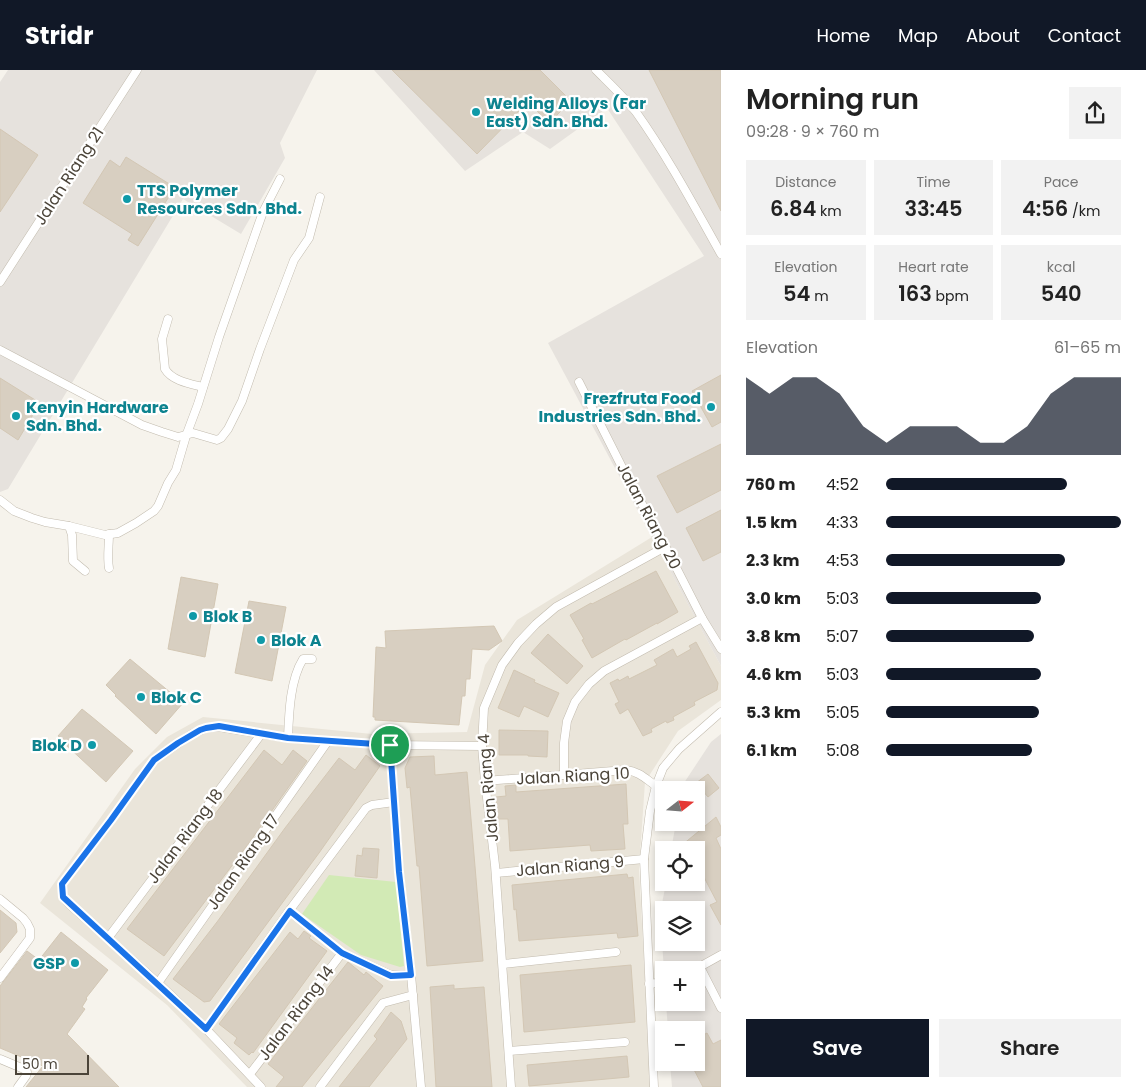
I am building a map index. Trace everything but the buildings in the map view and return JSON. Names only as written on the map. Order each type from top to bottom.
[{"type":"street","name":"Jalan Riang 21","points":[[0,282],[137,70]]},
{"type":"street","points":[[596,70],[635,111],[677,177],[721,254]]},
{"type":"street","points":[[0,500],[14,511],[32,518],[105,535],[118,533],[136,524],[154,511],[176,470],[219,337],[263,212],[280,179]]},
{"type":"street","points":[[0,350],[142,425],[178,437],[193,434],[217,440],[228,429],[242,401],[294,260],[309,238],[320,198]]},
{"type":"street","points":[[168,319],[162,339],[167,373],[182,381],[203,387]]},
{"type":"street","name":"Jalan Riang 20","points":[[579,382],[702,618],[721,649]]},
{"type":"street","points":[[69,526],[72,535],[73,561],[85,571]]},
{"type":"street","points":[[109,534],[109,568]]},
{"type":"street","name":"Jalan Riang 4","points":[[511,1087],[496,872],[482,746],[484,708],[502,665],[518,642],[536,624],[556,608],[665,547]]},
{"type":"street","points":[[564,775],[564,743],[567,721],[575,702],[589,684],[604,671],[702,618]]},
{"type":"street","points":[[288,738],[292,690],[298,666],[303,659],[312,659]]},
{"type":"street","points":[[658,781],[663,768],[679,749],[721,712]]},
{"type":"street","points":[[261,1087],[206,1029],[63,897],[62,884],[154,760],[192,734],[206,728],[219,726],[288,738],[328,741],[390,745],[482,746]]},
{"type":"street","name":"Jalan Riang 18","points":[[108,938],[262,733]]},
{"type":"street","name":"Jalan Riang 17","points":[[158,983],[328,741]]},
{"type":"street","points":[[390,745],[399,872],[421,1087]]},
{"type":"street","name":"Jalan Riang 10","points":[[485,782],[632,770],[655,785]]},
{"type":"street","points":[[654,1087],[644,859],[650,811],[655,790]]},
{"type":"street","points":[[206,1029],[366,808],[372,805],[394,802]]},
{"type":"street","name":"Jalan Riang 9","points":[[496,872],[644,859]]},
{"type":"street","points":[[0,899],[23,918],[30,929],[30,938],[0,978]]},
{"type":"street","points":[[290,911],[342,953],[391,976],[411,975]]},
{"type":"street","points":[[503,964],[616,952]]},
{"type":"street","name":"Jalan Riang 14","points":[[250,1074],[342,953]]},
{"type":"street","points":[[705,964],[721,955]]},
{"type":"street","points":[[705,981],[721,1008]]},
{"type":"street","points":[[649,984],[655,983]]},
{"type":"street","points":[[320,1087],[383,1003],[413,995]]},
{"type":"street","points":[[509,1051],[625,1042]]},
{"type":"street","points":[[0,1059],[27,1072],[18,1087]]},
{"type":"shaded area","points":[[8,70],[317,70],[280,143],[285,158],[241,234],[183,199],[8,489],[0,492],[0,82]]},
{"type":"shaded area","points":[[374,70],[721,70],[721,666],[548,343],[704,256],[607,108],[550,149],[523,132],[465,171]]},
{"type":"shaded area","points":[[652,537],[721,666],[721,700],[678,731],[645,782],[639,869],[651,1087],[247,1087],[167,1005],[40,903],[135,769],[167,737],[203,717],[372,734],[467,732],[485,665],[517,620]]},
{"type":"shaded area","points":[[721,734],[721,1087],[672,1087],[671,1071],[705,1071],[705,1021],[667,1021],[667,1011],[705,1011],[705,961],[663,961],[663,951],[705,951],[705,901],[663,901],[664,891],[705,891],[705,841],[673,841],[675,831],[705,831],[705,781],[685,781],[711,742]]},
{"type":"green space","points":[[329,875],[396,882],[404,966],[400,967],[361,955],[302,914]]},
{"type":"place","name":"Welding Alloys (Far East) Sdn. Bhd.","points":[[476,112]]},
{"type":"place","name":"TTS Polymer Resources Sdn. Bhd.","points":[[127,199]]},
{"type":"place","name":"Frezfruta Food Industries Sdn. Bhd.","points":[[711,407]]},
{"type":"place","name":"Kenyin Hardware Sdn. Bhd.","points":[[16,416]]},
{"type":"place","name":"Blok B","points":[[193,616]]},
{"type":"place","name":"Blok A","points":[[261,640]]},
{"type":"place","name":"Blok C","points":[[141,697]]},
{"type":"place","name":"Blok D","points":[[92,745]]},
{"type":"place","name":"GSP","points":[[75,963]]},
{"type":"route","points":[[219,726],[288,738],[390,745],[399,872],[411,975],[391,976],[342,953],[290,911],[206,1029],[63,897],[62,884],[154,760],[200,730],[219,726]]}]
